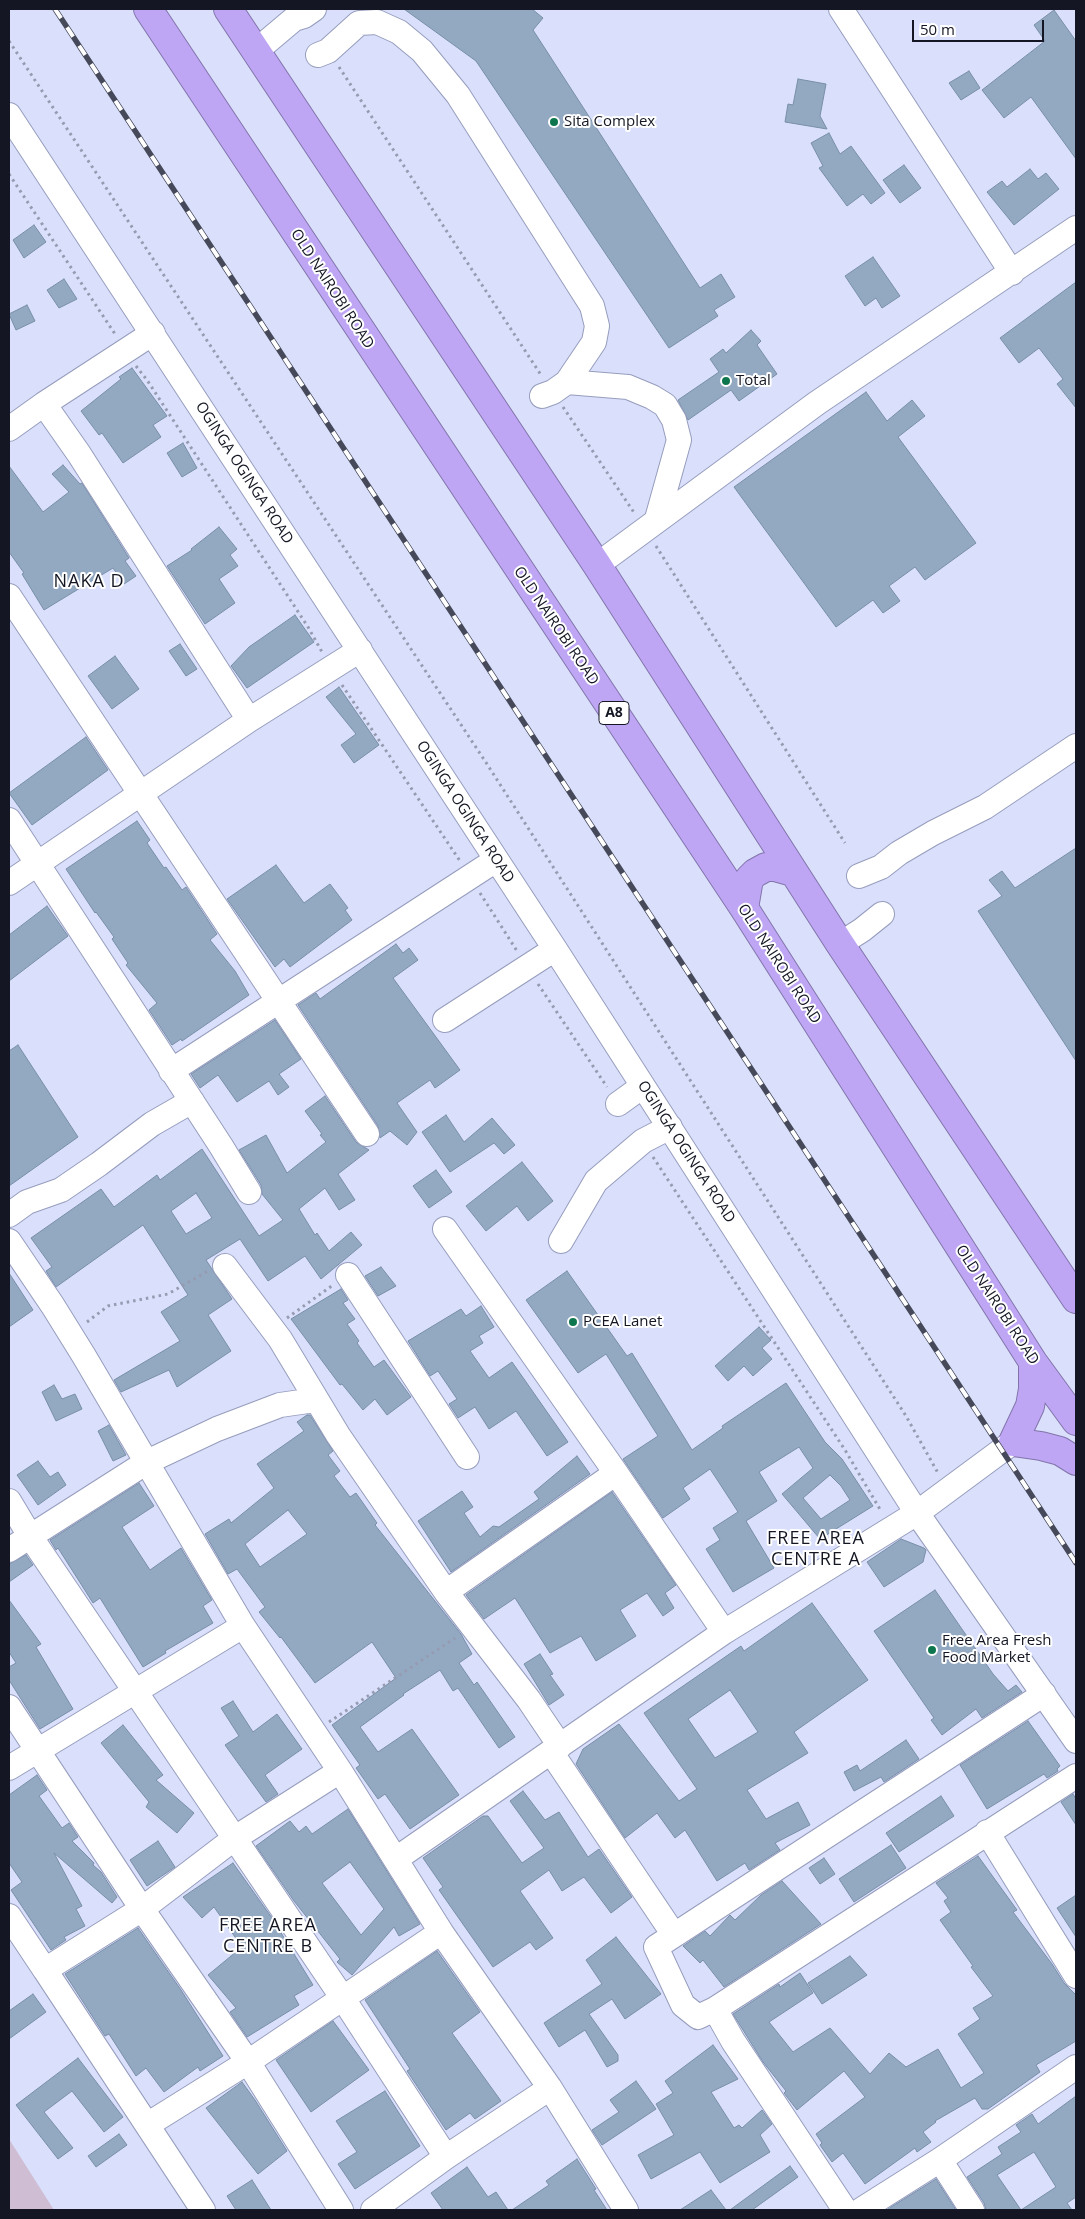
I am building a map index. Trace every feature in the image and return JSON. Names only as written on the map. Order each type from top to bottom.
[{"type":"highway","name":"OLD NAIROBI ROAD","points":[[148,9],[744,908],[1033,1362],[1076,1421]]},
{"type":"highway","points":[[228,9],[598,565],[793,872],[1076,1299]]},
{"type":"highway","points":[[744,908],[749,879],[755,873],[766,867],[775,867],[793,872]]},
{"type":"highway","points":[[1033,1362],[1033,1389],[1030,1406],[1013,1442],[1060,1451],[1076,1462]]},
{"type":"street","points":[[256,51],[294,19],[304,16],[314,9]]},
{"type":"street","points":[[841,9],[1012,273]]},
{"type":"street","points":[[323,53],[359,24],[377,22],[399,32],[422,51],[458,95],[592,306],[597,326],[594,342],[554,390]]},
{"type":"street","name":"OGINGA OGINGA ROAD","points":[[9,115],[360,650],[486,867],[545,955],[629,1096],[660,1133],[917,1513],[1076,1741]]},
{"type":"street","points":[[598,565],[817,403],[1076,228]]},
{"type":"street","points":[[9,429],[44,404],[153,334]]},
{"type":"street","points":[[554,390],[628,387],[652,397],[665,405],[674,420],[679,440],[652,525]]},
{"type":"street","points":[[44,404],[79,454],[249,720]]},
{"type":"street","points":[[9,596],[366,1134]]},
{"type":"street","points":[[9,883],[249,720],[360,650]]},
{"type":"street","points":[[858,876],[881,867],[933,833],[985,808],[1076,746]]},
{"type":"street","points":[[9,820],[249,1192]]},
{"type":"street","points":[[171,1071],[486,867]]},
{"type":"street","points":[[840,944],[882,914]]},
{"type":"street","points":[[445,1020],[545,955]]},
{"type":"street","points":[[9,1214],[27,1202],[61,1190],[100,1164],[152,1124],[192,1101]]},
{"type":"street","points":[[561,1241],[596,1181],[660,1133]]},
{"type":"street","points":[[445,1228],[724,1632]]},
{"type":"street","points":[[9,1242],[71,1335],[242,1626],[340,1771],[441,1932],[550,2088],[626,2210]]},
{"type":"street","points":[[225,1266],[272,1329],[315,1400],[446,1592],[529,1700],[556,1749],[674,1935]]},
{"type":"street","points":[[348,1275],[467,1458]]},
{"type":"street","points":[[9,1550],[147,1462],[217,1429],[280,1406],[315,1400]]},
{"type":"street","points":[[396,1859],[724,1632],[917,1513],[1013,1442]]},
{"type":"street","points":[[446,1592],[616,1473]]},
{"type":"street","points":[[9,1501],[30,1536],[342,1997],[446,2157]]},
{"type":"street","points":[[9,1768],[242,1626]]},
{"type":"street","points":[[1044,1694],[656,1947],[683,2005],[698,2017],[715,2009],[1076,1776]]},
{"type":"street","points":[[9,1706],[36,1750],[142,1909],[248,2062],[341,2210]]},
{"type":"street","points":[[45,1970],[142,1909],[235,1838],[340,1771]]},
{"type":"street","points":[[987,1832],[1076,1976]]},
{"type":"street","points":[[9,1916],[203,2210]]},
{"type":"street","points":[[147,2125],[248,2062],[441,1932]]},
{"type":"street","points":[[715,2009],[733,2041],[845,2210]]},
{"type":"street","points":[[861,2210],[940,2160],[1076,2067]]},
{"type":"street","points":[[386,2207],[446,2157],[550,2088]]},
{"type":"street","points":[[940,2160],[972,2210]]},
{"type":"path","points":[[9,41],[490,769],[906,1416],[948,1490]]},
{"type":"path","points":[[323,53],[554,390],[652,525],[846,843]]},
{"type":"path","points":[[9,174],[308,627],[331,668]]},
{"type":"path","points":[[71,1335],[108,1306],[168,1294],[214,1267],[225,1266]]},
{"type":"path","points":[[272,1329],[348,1275]]},
{"type":"path","points":[[313,1733],[472,1626]]},
{"type":"shaded area","points":[[9,2139],[54,2210],[9,2210]]},
{"type":"building","name":"Sita Complex","points":[[404,9],[532,9],[543,18],[533,30],[700,288],[721,274],[735,297],[714,310],[718,316],[669,348],[476,61]]},
{"type":"building","points":[[1054,10],[1076,41],[1076,159],[1031,97],[1004,118],[982,90],[1045,41],[1034,25]]},
{"type":"building","points":[[969,71],[980,88],[961,100],[949,83]]},
{"type":"building","points":[[798,79],[826,84],[820,116],[827,129],[785,122],[788,104],[793,105]]},
{"type":"building","points":[[829,133],[840,154],[851,146],[885,193],[871,204],[863,194],[847,206],[819,168],[823,166],[811,143]]},
{"type":"building","points":[[904,165],[921,188],[900,203],[883,180]]},
{"type":"building","points":[[1030,169],[1038,179],[1046,173],[1059,189],[1014,225],[987,192],[1002,181],[1007,187]]},
{"type":"building","points":[[34,225],[46,242],[24,258],[13,240]]},
{"type":"building","points":[[873,257],[900,296],[882,308],[876,298],[865,306],[845,276]]},
{"type":"building","points":[[64,279],[77,299],[59,308],[47,290]]},
{"type":"building","points":[[1076,282],[1076,408],[1057,384],[1063,379],[1039,348],[1019,363],[1000,338]]},
{"type":"building","points":[[27,305],[35,321],[16,330],[9,314]]},
{"type":"building","points":[[751,330],[761,341],[757,345],[777,374],[739,401],[731,390],[688,420],[678,400],[719,372],[710,359],[723,349],[726,353]]},
{"type":"building","points":[[132,368],[167,416],[153,425],[161,437],[123,463],[102,433],[99,435],[81,411]]},
{"type":"building","points":[[866,392],[887,421],[912,400],[925,416],[898,437],[976,543],[925,580],[915,567],[889,586],[900,601],[883,613],[873,600],[836,627],[734,487]]},
{"type":"building","points":[[183,443],[197,468],[182,477],[167,453]]},
{"type":"building","points":[[63,465],[80,484],[82,483],[129,558],[125,561],[136,576],[124,584],[113,568],[44,610],[22,574],[24,573],[9,552],[9,466],[43,512],[69,492],[52,474]]},
{"type":"building","points":[[219,527],[237,549],[230,555],[238,566],[219,579],[235,603],[205,624],[167,566],[192,550]]},
{"type":"building","points":[[295,615],[314,642],[247,688],[231,666],[249,647]]},
{"type":"building","points":[[180,644],[197,669],[186,676],[169,651]]},
{"type":"building","points":[[115,656],[139,689],[112,709],[88,676]]},
{"type":"building","points":[[339,687],[379,745],[354,763],[341,745],[356,734],[326,697]]},
{"type":"building","points":[[86,737],[108,770],[32,825],[9,793]]},
{"type":"building","points":[[137,821],[150,840],[147,843],[164,868],[166,867],[182,890],[186,887],[217,934],[210,940],[235,971],[249,995],[182,1041],[181,1039],[172,1045],[149,1010],[157,1003],[126,965],[128,963],[112,939],[114,937],[95,913],[66,869]]},
{"type":"building","points":[[1076,848],[1076,1061],[978,911],[1002,896],[989,880],[1002,871],[1015,888]]},
{"type":"building","points":[[276,865],[304,903],[330,884],[348,908],[345,910],[352,920],[290,967],[284,959],[275,967],[227,899]]},
{"type":"building","points":[[47,906],[68,936],[9,981],[9,935]]},
{"type":"building","points":[[396,944],[403,953],[409,948],[418,960],[393,978],[460,1070],[435,1088],[430,1080],[397,1103],[417,1132],[407,1145],[390,1131],[380,1138],[378,1126],[298,1005],[316,993],[320,999]]},
{"type":"building","points":[[275,1020],[301,1059],[279,1074],[289,1087],[278,1095],[269,1081],[237,1102],[218,1075],[200,1088],[191,1074]]},
{"type":"building","points":[[18,1045],[78,1137],[9,1186],[9,1051]]},
{"type":"building","points":[[325,1096],[356,1142],[369,1150],[338,1174],[355,1200],[339,1210],[325,1188],[299,1209],[315,1235],[317,1233],[329,1251],[351,1232],[362,1245],[321,1279],[305,1256],[268,1281],[240,1239],[206,1260],[232,1299],[208,1315],[231,1351],[177,1387],[169,1370],[121,1392],[114,1380],[180,1341],[161,1312],[188,1295],[143,1225],[56,1287],[46,1271],[52,1267],[31,1238],[101,1189],[114,1207],[157,1175],[160,1180],[202,1149],[259,1236],[283,1220],[262,1194],[261,1185],[239,1150],[266,1135],[287,1173],[326,1142],[305,1111]],"holes":[[[196,1193],[212,1218],[186,1234],[171,1211]]]},
{"type":"building","points":[[446,1115],[464,1142],[492,1118],[515,1145],[504,1154],[494,1143],[450,1172],[422,1132]]},
{"type":"building","points":[[522,1162],[553,1201],[528,1221],[517,1206],[486,1231],[466,1206]]},
{"type":"building","points":[[436,1170],[452,1192],[429,1208],[413,1186]]},
{"type":"building","points":[[381,1267],[396,1286],[378,1296],[365,1276]]},
{"type":"building","points":[[567,1271],[627,1356],[632,1353],[692,1450],[723,1428],[722,1426],[786,1383],[825,1442],[842,1459],[873,1506],[820,1539],[782,1494],[813,1468],[799,1447],[759,1472],[777,1501],[746,1521],[774,1568],[733,1592],[706,1549],[720,1540],[713,1528],[738,1512],[710,1469],[683,1488],[690,1499],[663,1518],[623,1459],[658,1436],[606,1354],[578,1373],[526,1300]],"holes":[[[830,1475],[841,1486],[850,1500],[821,1519],[803,1498]]]},
{"type":"building","points":[[9,1273],[33,1310],[9,1327]]},
{"type":"building","points":[[341,1289],[348,1300],[343,1303],[355,1319],[347,1324],[359,1341],[357,1343],[374,1367],[384,1360],[411,1397],[387,1415],[375,1399],[363,1410],[342,1384],[340,1385],[291,1319]]},
{"type":"building","points":[[481,1306],[494,1327],[479,1336],[483,1343],[470,1351],[489,1378],[512,1362],[568,1442],[547,1456],[516,1411],[489,1429],[475,1407],[458,1418],[449,1404],[457,1399],[438,1371],[430,1376],[408,1341],[461,1309],[466,1316]]},
{"type":"building","points":[[759,1327],[771,1340],[762,1348],[772,1359],[753,1376],[744,1366],[728,1381],[715,1366]]},
{"type":"building","points":[[54,1385],[62,1399],[75,1394],[82,1409],[56,1421],[42,1392]]},
{"type":"building","points":[[310,1415],[333,1451],[328,1455],[340,1471],[334,1476],[350,1497],[356,1493],[377,1523],[375,1525],[461,1634],[472,1654],[459,1663],[474,1685],[477,1682],[515,1737],[499,1748],[458,1688],[453,1691],[440,1670],[403,1694],[360,1727],[378,1752],[412,1729],[459,1795],[410,1829],[385,1794],[378,1799],[356,1768],[360,1765],[332,1725],[396,1678],[372,1642],[315,1683],[281,1637],[259,1612],[265,1607],[237,1569],[228,1574],[205,1534],[229,1519],[231,1523],[274,1488],[257,1464],[304,1431],[297,1422]],"holes":[[[288,1510],[307,1534],[260,1567],[245,1544]]]},
{"type":"building","points":[[109,1425],[126,1455],[113,1461],[98,1431]]},
{"type":"building","points":[[577,1456],[590,1474],[451,1572],[418,1521],[462,1491],[473,1507],[464,1513],[480,1537],[493,1526],[499,1527],[539,1499],[534,1492]]},
{"type":"building","points":[[38,1461],[50,1477],[58,1472],[66,1485],[38,1505],[17,1475]]},
{"type":"building","points":[[139,1483],[154,1506],[122,1527],[150,1570],[181,1548],[212,1600],[203,1606],[213,1623],[165,1651],[166,1653],[143,1667],[100,1598],[93,1603],[58,1548],[56,1550],[50,1540]]},
{"type":"building","points":[[612,1492],[676,1585],[665,1593],[674,1608],[663,1616],[647,1593],[620,1610],[636,1636],[596,1661],[581,1636],[550,1653],[515,1598],[484,1619],[466,1595]]},
{"type":"building","points":[[901,1539],[926,1550],[923,1562],[884,1587],[867,1562]]},
{"type":"building","points":[[26,1555],[33,1565],[9,1582],[9,1564]]},
{"type":"building","name":"Free Area Fresh Food Market","points":[[935,1590],[993,1674],[1008,1691],[1016,1685],[1022,1692],[982,1718],[976,1709],[942,1735],[931,1720],[934,1718],[874,1631]]},
{"type":"building","points":[[9,1600],[41,1644],[36,1647],[73,1709],[40,1729],[9,1680],[9,1667],[16,1663],[9,1652]]},
{"type":"building","points":[[812,1603],[868,1680],[794,1732],[808,1753],[747,1790],[766,1819],[798,1802],[810,1825],[775,1843],[780,1850],[749,1870],[745,1863],[717,1881],[685,1830],[675,1838],[657,1813],[625,1838],[576,1764],[583,1749],[619,1724],[679,1801],[697,1789],[644,1713],[741,1646],[744,1651]],"holes":[[[730,1690],[758,1732],[715,1758],[688,1719]]]},
{"type":"building","points":[[540,1654],[553,1674],[550,1675],[564,1695],[549,1705],[524,1664]]},
{"type":"building","points":[[233,1701],[253,1732],[277,1714],[302,1749],[265,1775],[278,1794],[266,1802],[225,1745],[239,1736],[221,1708]]},
{"type":"building","points":[[1028,1721],[1060,1766],[1057,1769],[1058,1771],[1047,1778],[1044,1774],[987,1809],[960,1765]]},
{"type":"building","points":[[123,1725],[163,1775],[156,1780],[194,1813],[177,1833],[146,1807],[149,1802],[101,1743]]},
{"type":"building","points":[[906,1740],[919,1759],[884,1782],[881,1777],[854,1791],[844,1772],[857,1765],[860,1771]]},
{"type":"building","points":[[37,1775],[47,1790],[39,1796],[62,1828],[69,1823],[78,1837],[72,1841],[94,1863],[93,1865],[101,1872],[117,1897],[112,1903],[54,1853],[82,1906],[76,1909],[85,1926],[64,1937],[66,1940],[51,1950],[11,1890],[22,1882],[9,1863],[9,1795]]},
{"type":"building","points":[[523,1791],[545,1820],[559,1812],[588,1857],[599,1849],[632,1897],[611,1913],[584,1877],[562,1891],[549,1870],[520,1891],[553,1938],[536,1950],[530,1942],[493,1967],[439,1890],[443,1887],[423,1858],[483,1816],[488,1816],[522,1863],[544,1848],[510,1801]]},
{"type":"building","points":[[1073,1794],[1076,1799],[1076,1825],[1061,1802]]},
{"type":"building","points":[[941,1796],[954,1816],[899,1852],[886,1833]]},
{"type":"building","points":[[348,1809],[420,1924],[399,1936],[394,1927],[352,1975],[337,1962],[340,1959],[294,1901],[256,1846],[290,1821],[299,1832],[306,1826],[312,1834]],"holes":[[[350,1862],[384,1909],[361,1935],[322,1883]]]},
{"type":"building","points":[[158,1841],[175,1867],[147,1886],[130,1860]]},
{"type":"building","points":[[891,1845],[906,1868],[854,1902],[839,1879]]},
{"type":"building","points":[[978,1856],[1017,1910],[1013,1912],[1064,1983],[1076,1995],[1076,2041],[1036,2065],[1040,2072],[988,2109],[982,2109],[975,2098],[935,2121],[923,2132],[931,2142],[917,2152],[915,2148],[865,2184],[843,2153],[832,2162],[820,2145],[822,2143],[816,2134],[865,2097],[844,2071],[797,2110],[784,2093],[786,2091],[763,2062],[733,2014],[779,1984],[780,1987],[800,1973],[813,1993],[769,2022],[793,2052],[830,2028],[870,2074],[889,2053],[906,2067],[938,2049],[961,2088],[984,2073],[958,2034],[980,2019],[973,2008],[993,1996],[940,1920],[951,1912],[944,1901],[948,1898],[936,1883]]},
{"type":"building","points":[[824,1858],[835,1874],[820,1884],[809,1868]]},
{"type":"building","points":[[233,1863],[272,1918],[313,1985],[294,1996],[299,2005],[247,2037],[230,2012],[236,2008],[208,1975],[242,1947],[214,1907],[202,1918],[183,1897]]},
{"type":"building","points":[[782,1881],[821,1924],[724,1987],[703,1960],[700,1963],[683,1946],[705,1931],[710,1936],[730,1915],[735,1920],[761,1895]]},
{"type":"building","points":[[1076,1895],[1076,1937],[1057,1908]]},
{"type":"building","points":[[138,1928],[181,1990],[223,2056],[200,2071],[198,2067],[164,2092],[146,2068],[136,2076],[109,2034],[105,2036],[65,1974]]},
{"type":"building","points":[[616,1937],[661,1994],[625,2019],[612,1999],[589,2014],[618,2055],[618,2061],[607,2067],[585,2030],[559,2047],[544,2023],[602,1984],[586,1960]]},
{"type":"building","points":[[437,1951],[480,2012],[452,2033],[501,2101],[475,2119],[470,2113],[446,2130],[407,2071],[410,2069],[365,2000]]},
{"type":"building","points":[[850,1956],[867,1975],[822,2004],[808,1983]]},
{"type":"building","points":[[33,1994],[46,2012],[9,2039],[9,2011]]},
{"type":"building","points":[[333,2021],[369,2070],[311,2112],[276,2060]]},
{"type":"building","points":[[713,2045],[738,2079],[711,2092],[734,2128],[739,2125],[742,2128],[762,2110],[772,2124],[760,2135],[770,2152],[720,2183],[700,2152],[651,2179],[638,2155],[674,2135],[656,2104],[673,2093],[665,2081]]},
{"type":"building","points":[[78,2058],[123,2117],[104,2132],[72,2091],[44,2112],[73,2148],[58,2159],[16,2105]]},
{"type":"building","points":[[636,2081],[656,2109],[602,2145],[592,2130],[619,2112],[610,2100]]},
{"type":"building","points":[[242,2082],[287,2151],[258,2174],[206,2108]]},
{"type":"building","points":[[385,2091],[420,2146],[355,2189],[338,2164],[357,2152],[336,2121]]},
{"type":"building","points":[[1076,2096],[1076,2197],[1067,2203],[1072,2210],[986,2210],[984,2203],[967,2177],[1002,2154],[998,2147],[1021,2132],[1016,2125],[1032,2114],[1038,2124]],"holes":[[[1034,2152],[1056,2187],[1021,2210],[997,2175]]]},
{"type":"building","points":[[119,2134],[127,2145],[96,2167],[88,2156]]},
{"type":"building","points":[[577,2159],[607,2210],[512,2210],[549,2185],[546,2181]]},
{"type":"building","points":[[790,2166],[798,2177],[752,2210],[730,2210]]},
{"type":"building","points":[[467,2167],[488,2197],[496,2192],[508,2210],[443,2210],[431,2193]]},
{"type":"building","points":[[936,2179],[956,2210],[887,2210],[891,2207]]},
{"type":"building","points":[[252,2180],[271,2210],[236,2210],[227,2196]]},
{"type":"building","points":[[711,2190],[726,2210],[680,2210]]},
{"type":"railway","points":[[55,9],[1076,1563]]},
{"type":"place","name":"Sita Complex","points":[[554,122]]},
{"type":"place","name":"Total","points":[[726,381]]},
{"type":"place","name":"PCEA Lanet","points":[[573,1322]]},
{"type":"place","name":"Free Area Fresh Food Market","points":[[932,1650]]},
{"type":"district","name":"NAKA D","points":[[89,582]]},
{"type":"district","name":"FREE AREA CENTRE A","points":[[816,1549]]},
{"type":"district","name":"FREE AREA CENTRE B","points":[[268,1936]]}]
